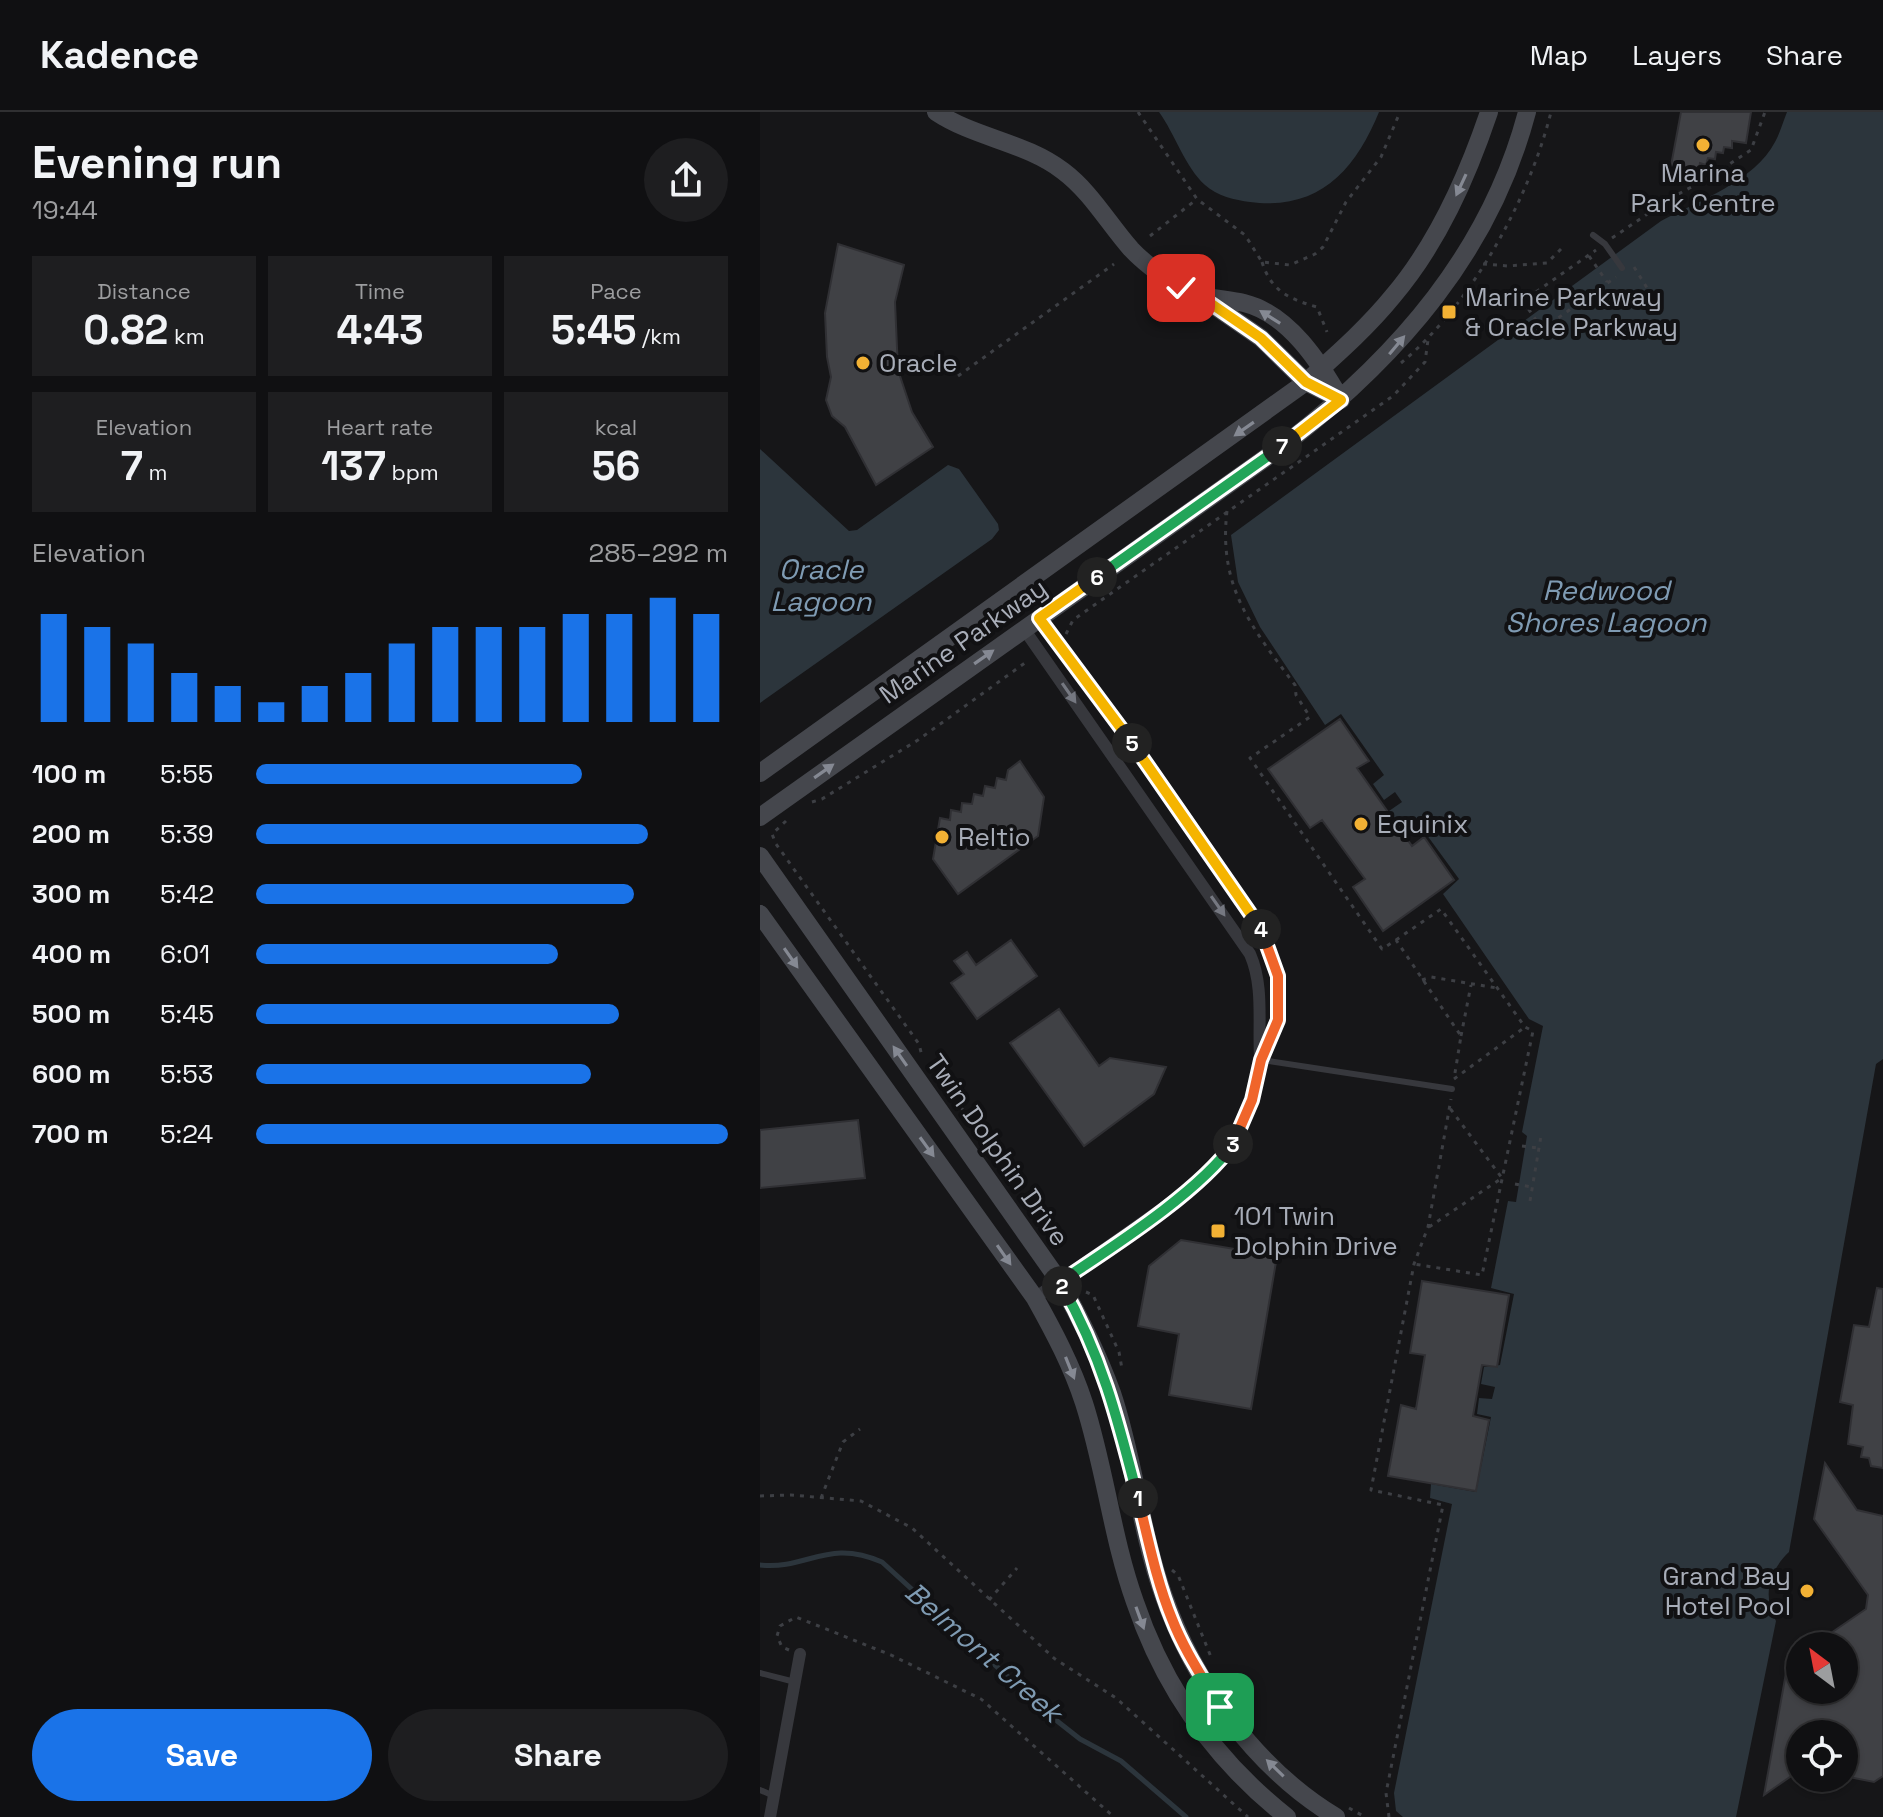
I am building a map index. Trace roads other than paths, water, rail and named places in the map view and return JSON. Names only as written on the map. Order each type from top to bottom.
[{"type":"main road","points":[[936,112],[967,130],[1037,154],[1064,171],[1092,198],[1132,250],[1181,288],[1200,296],[1261,338],[1306,382],[1341,400]]},
{"type":"main road","name":"Marine Parkway","points":[[760,773],[1323,367],[1395,294],[1425,251],[1472,162],[1489,112]]},
{"type":"main road","name":"Marine Parkway","points":[[760,817],[1288,442],[1341,400],[1387,356],[1455,270],[1505,175],[1527,112]]},
{"type":"main road","points":[[1200,296],[1247,304],[1276,319],[1323,367],[1341,400]]},
{"type":"main road","name":"Twin Dolphin Drive","points":[[760,856],[1060,1282],[1080,1317],[1112,1395],[1161,1590],[1190,1658],[1220,1707],[1252,1745],[1289,1781],[1339,1810]]},
{"type":"main road","points":[[760,914],[1035,1298],[1054,1330],[1084,1404],[1133,1599],[1166,1676],[1196,1724],[1231,1765],[1287,1817]]},
{"type":"street","points":[[1035,1298],[1183,1194],[1218,1164],[1237,1138],[1252,1100],[1261,1060],[1278,1020],[1279,997],[1278,976],[1260,927],[1172,797],[1039,618]]},
{"type":"street","points":[[1024,629],[1250,954],[1257,970],[1261,1060]]},
{"type":"street","points":[[770,1817],[800,1654]]},
{"type":"lane","points":[[1593,235],[1605,244],[1622,268]]},
{"type":"lane","points":[[1261,1060],[1452,1089]]},
{"type":"lane","points":[[760,1673],[795,1682]]},
{"type":"lane","points":[[760,1790],[774,1796]]},
{"type":"water","points":[[1159,112],[1379,112],[1358,152],[1346,169],[1331,182],[1295,200],[1274,203],[1238,200],[1210,189],[1192,169]]},
{"type":"water","name":"Redwood Shores Lagoon","points":[[1787,112],[1883,112],[1883,1059],[1876,1064],[1789,1552],[1777,1567],[1770,1584],[1769,1602],[1776,1621],[1736,1817],[1403,1817],[1396,1811],[1394,1793],[1452,1504],[1430,1498],[1431,1484],[1476,1492],[1491,1417],[1477,1414],[1479,1398],[1492,1399],[1495,1387],[1481,1384],[1484,1367],[1500,1365],[1514,1294],[1491,1288],[1508,1201],[1516,1202],[1527,1136],[1522,1132],[1543,1026],[1529,1019],[1443,894],[1459,879],[1413,816],[1400,826],[1389,811],[1402,802],[1395,792],[1384,800],[1373,784],[1384,775],[1341,714],[1325,725],[1260,627],[1238,582],[1231,535],[1661,221],[1740,179],[1766,156],[1777,139]]},
{"type":"water","name":"Oracle Lagoon","points":[[760,449],[849,531],[857,530],[948,465],[959,469],[998,524],[999,530],[992,539],[760,703]]},
{"type":"waterway","name":"Belmont Creek","points":[[760,1565],[792,1563],[846,1553],[882,1562],[1052,1717],[1080,1739],[1121,1761],[1186,1817]]},
{"type":"place","name":"Marina Park Centre","points":[[1703,145]]},
{"type":"place","name":"Marine Parkway & Oracle Parkway","points":[[1449,312]]},
{"type":"place","name":"Oracle","points":[[863,363]]},
{"type":"place","name":"Equinix","points":[[1361,824]]},
{"type":"place","name":"Reltio","points":[[942,837]]},
{"type":"place","name":"101 Twin Dolphin Drive","points":[[1218,1231]]},
{"type":"place","name":"Grand Bay Hotel Pool","points":[[1807,1591]]}]
